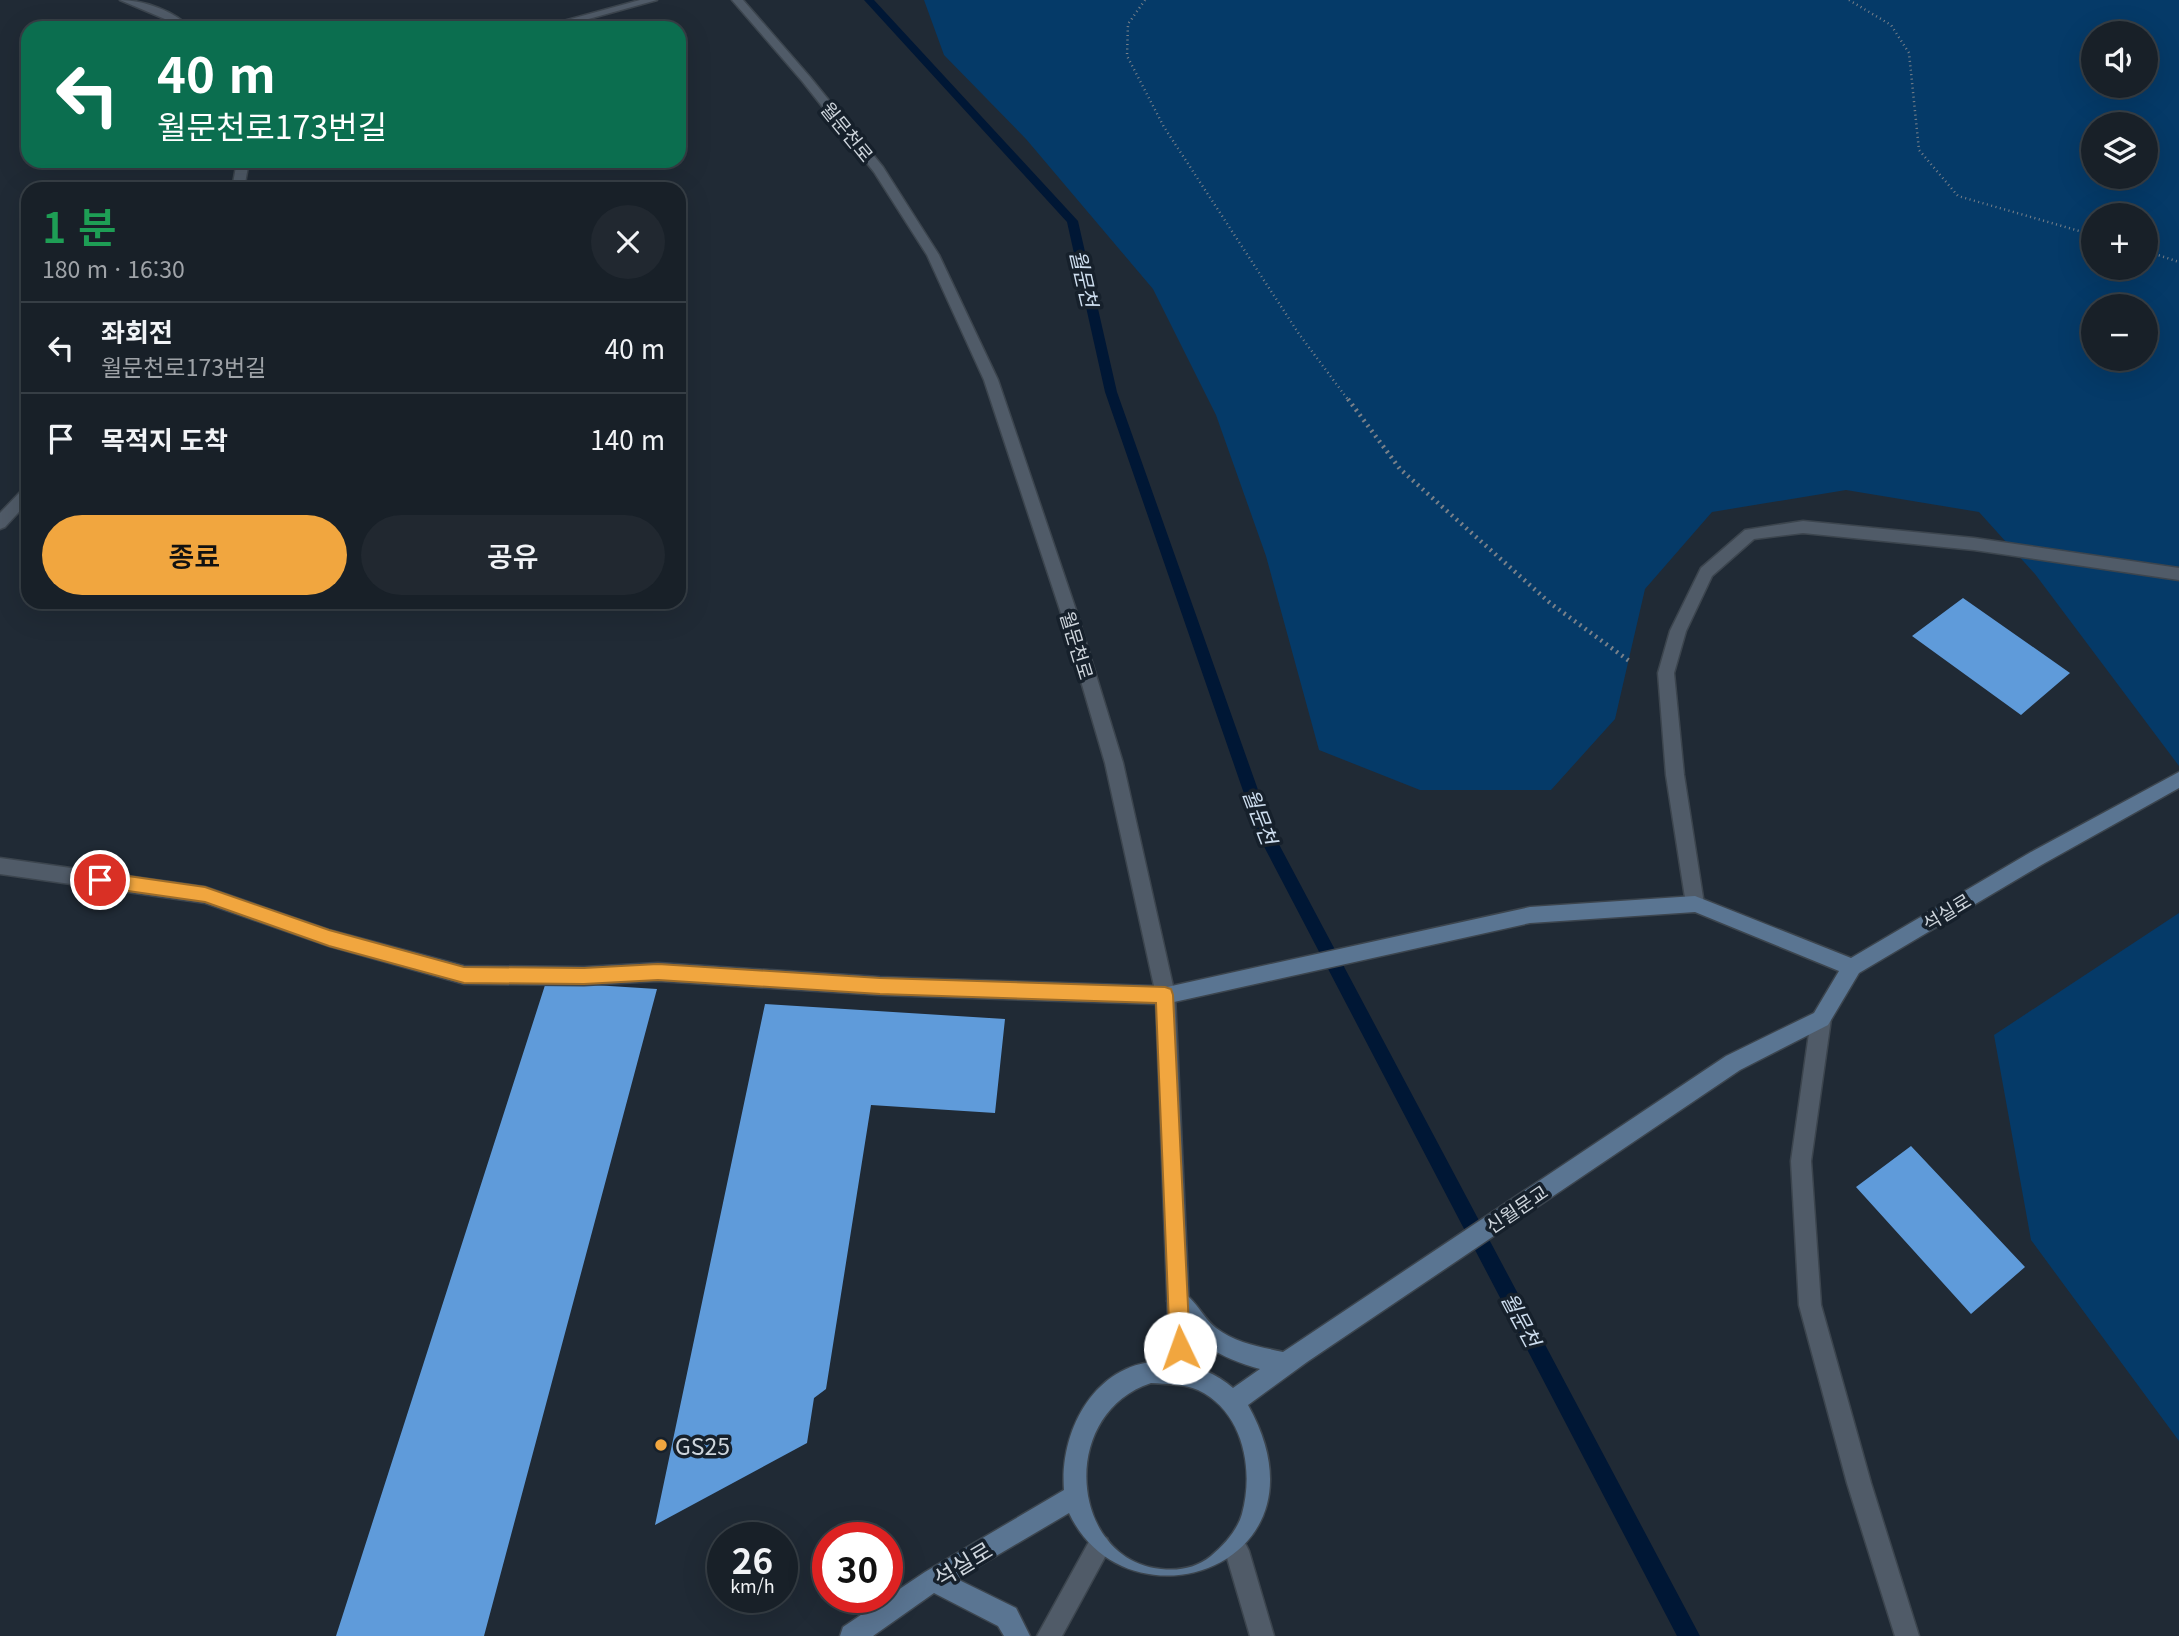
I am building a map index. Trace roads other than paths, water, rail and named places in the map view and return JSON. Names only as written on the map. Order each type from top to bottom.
[{"type":"street","points":[[125,0],[177,21]]},
{"type":"street","points":[[570,21],[652,0]]},
{"type":"street","name":"월문천로","points":[[737,0],[806,79],[879,170],[933,255],[991,380],[1069,613],[1114,762],[1165,995],[1181,1372]]},
{"type":"street","points":[[0,523],[21,500]]},
{"type":"street","points":[[1695,904],[1675,775],[1666,673],[1678,631],[1706,572],[1750,534],[1803,527],[1974,544],[2179,574]]},
{"type":"street","name":"석실로","points":[[1821,1019],[1852,967],[2037,858],[2179,779]]},
{"type":"street","points":[[0,866],[205,895],[329,938],[464,975],[584,976],[658,972],[880,986],[1165,995],[1217,986],[1530,915],[1695,904],[1852,967]]},
{"type":"street","points":[[1821,1019],[1801,1161],[1810,1305],[1907,1636]]},
{"type":"street","name":"신월문교","points":[[1292,1359],[1733,1063],[1821,1019]]},
{"type":"street","points":[[1178,1301],[1208,1336],[1238,1352],[1292,1359]]},
{"type":"street","points":[[1232,1403],[1292,1359]]},
{"type":"street","points":[[1151,1372],[1181,1372],[1208,1382],[1232,1403],[1251,1430],[1261,1463],[1260,1499],[1250,1534],[1230,1562],[1202,1580],[1170,1586],[1137,1579],[1108,1560],[1087,1531],[1076,1496],[1075,1461],[1080,1439],[1083,1428],[1100,1401],[1124,1381],[1151,1372]]},
{"type":"street","name":"석실로","points":[[852,1636],[933,1580],[1076,1496]]},
{"type":"street","points":[[1049,1636],[1099,1546]]},
{"type":"street","points":[[1237,1551],[1262,1636]]},
{"type":"street","points":[[933,1580],[1007,1618],[1018,1636]]},
{"type":"waterway","name":"월문천","points":[[869,0],[1072,221],[1111,392],[1267,837],[1689,1636]]},
{"type":"place","name":"GS25","points":[[661,1445]]}]
